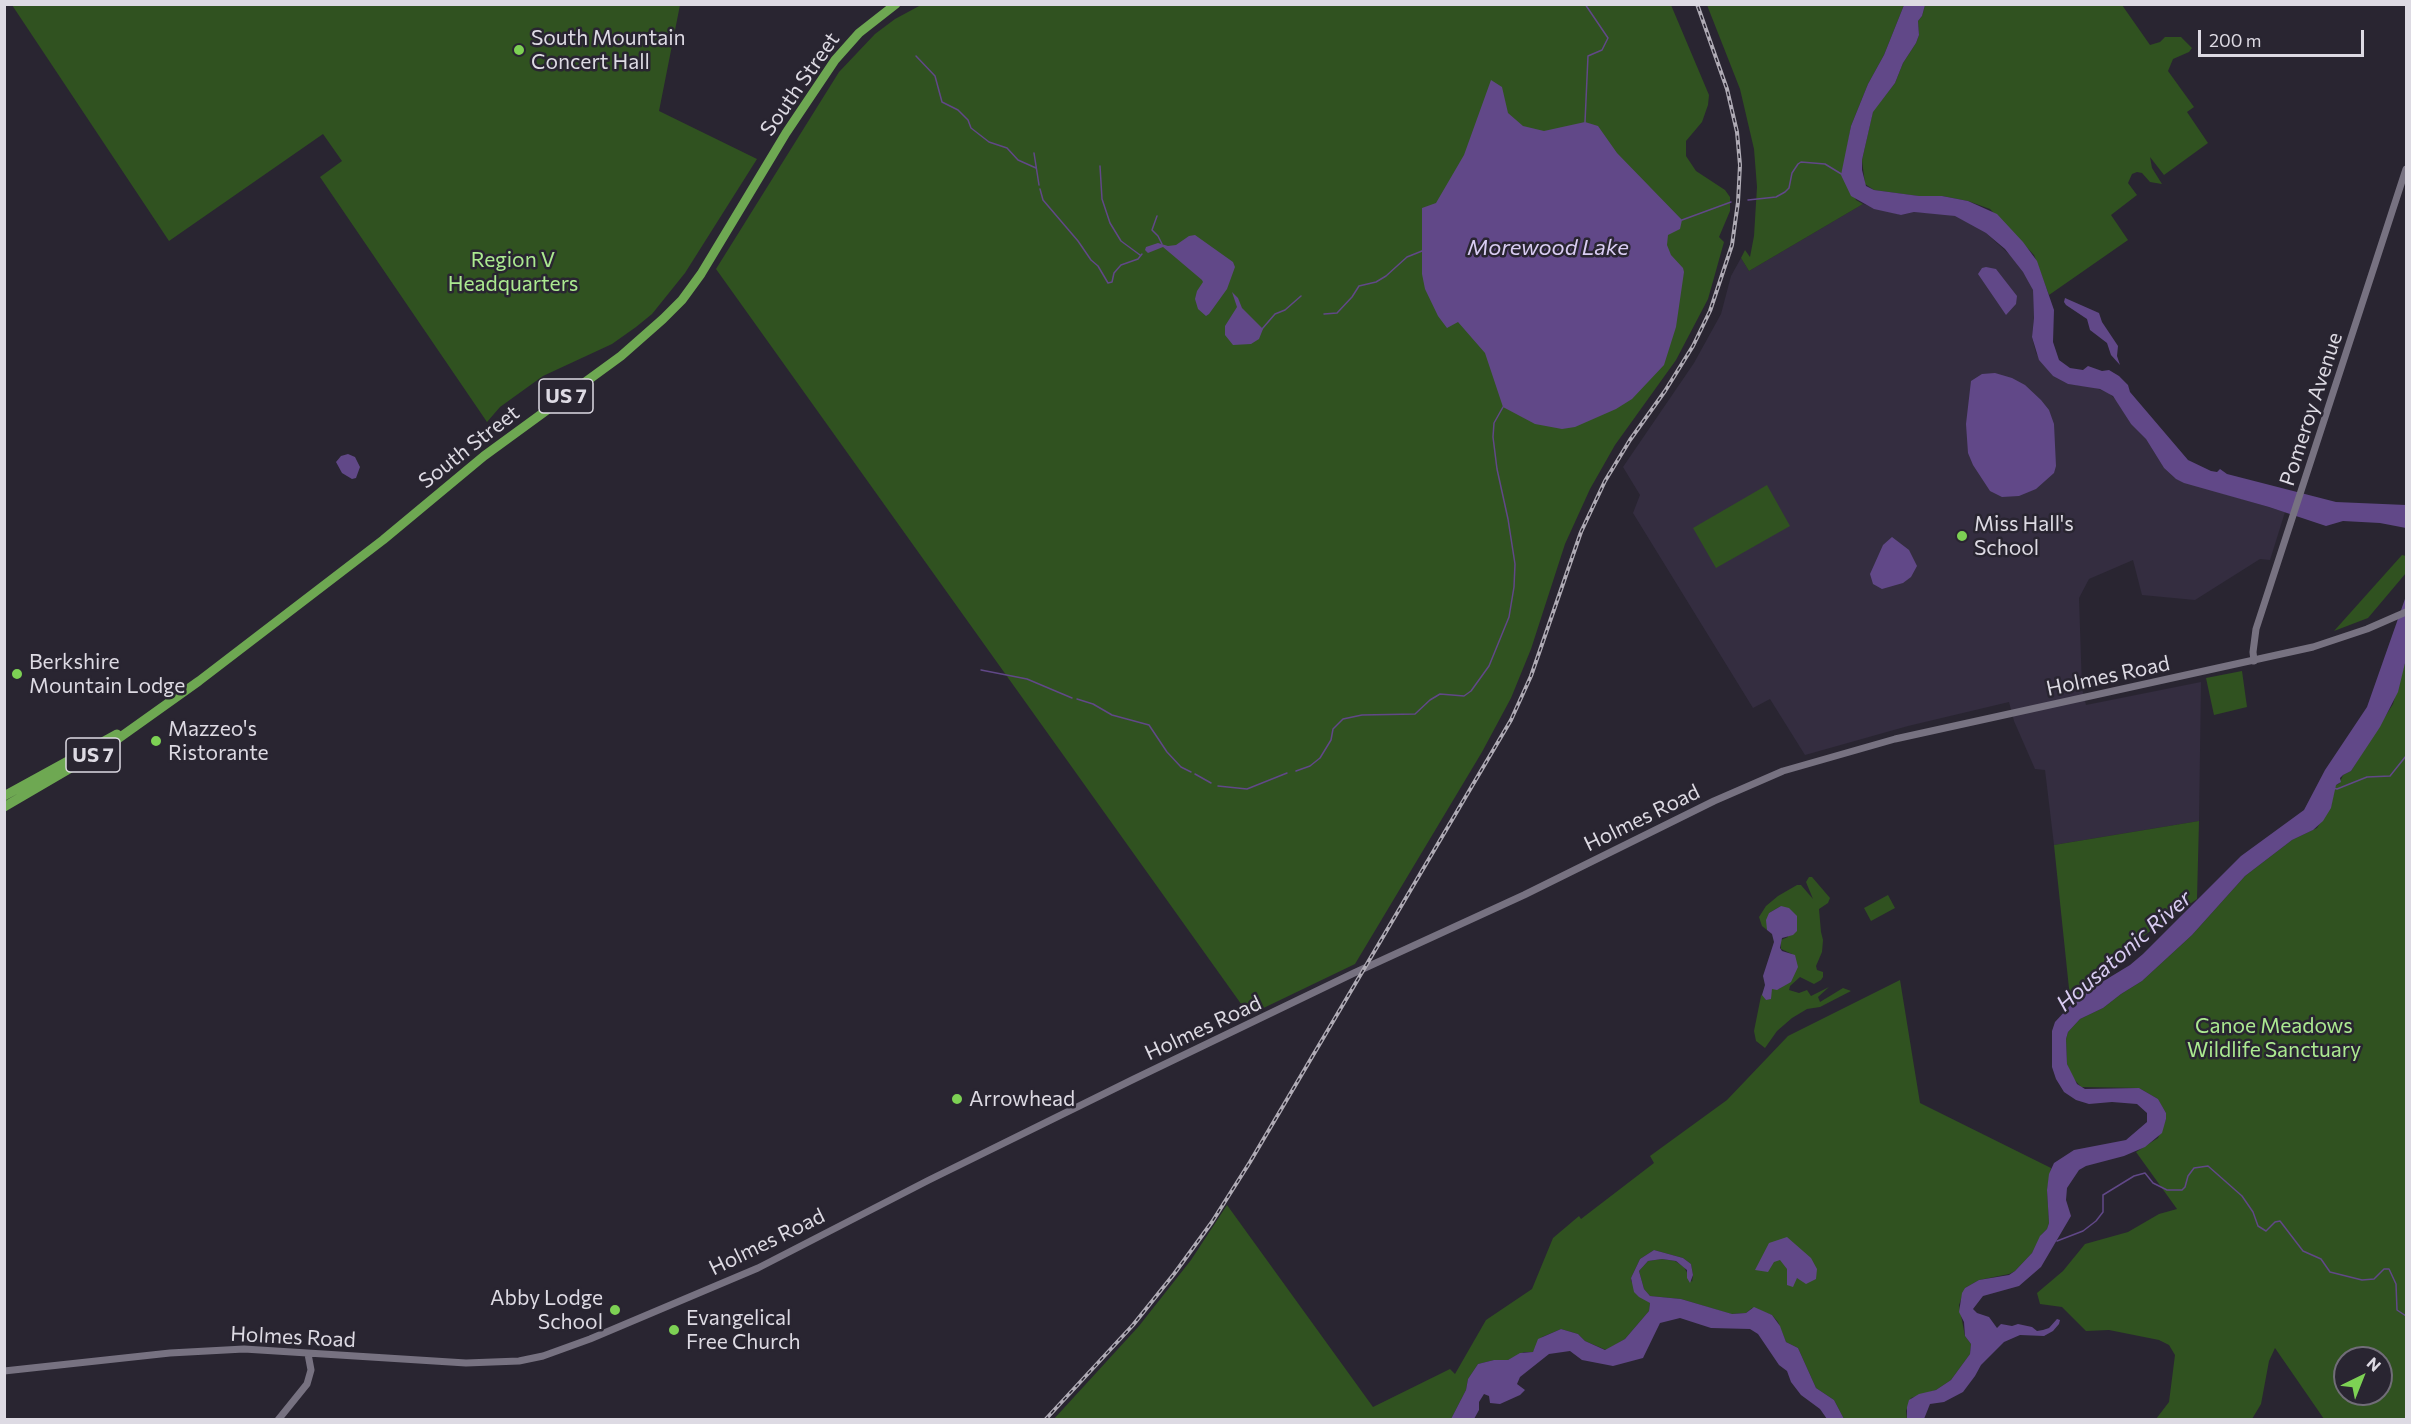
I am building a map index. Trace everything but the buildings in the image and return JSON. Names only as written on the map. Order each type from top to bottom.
[{"type":"highway","name":"South Street","points":[[4,807],[105,748],[156,713],[383,540],[484,456],[621,356],[663,320],[682,300],[701,274],[786,134],[835,60],[859,33],[896,4]]},
{"type":"highway","name":"South Street","points":[[4,796],[156,713]]},
{"type":"highway","points":[[4,789],[25,784]]},
{"type":"street","name":"Pomeroy Avenue","points":[[2254,662],[2256,629],[2406,169]]},
{"type":"street","name":"Holmes Road","points":[[4,1371],[170,1353],[244,1349],[466,1363],[519,1361],[543,1356],[758,1268],[929,1180],[1354,973],[1524,894],[1714,801],[1789,769],[1894,739],[2254,662],[2330,642],[2406,612]]},
{"type":"street","points":[[278,1419],[308,1382],[311,1363],[308,1353]]},
{"type":"shaded area","name":"Miss Hall's School","points":[[1863,204],[1901,215],[1914,212],[1956,216],[1986,233],[2011,256],[2029,280],[2033,290],[2032,337],[2036,353],[2053,376],[2068,384],[2093,387],[2109,393],[2117,401],[2131,424],[2146,439],[2164,468],[2176,479],[2285,512],[2270,560],[2260,559],[2195,600],[2142,595],[2133,560],[2089,579],[2079,598],[2082,688],[2086,705],[2201,682],[2199,821],[2054,845],[2045,770],[2035,769],[2014,721],[2009,702],[1908,726],[1805,755],[1770,699],[1753,708],[1633,513],[1640,495],[1623,467],[1694,363],[1721,314],[1731,276],[1741,258],[1749,271]]},
{"type":"green space","name":"Region V Headquarters","points":[[12,5],[680,5],[659,111],[757,159],[685,273],[652,314],[612,344],[543,376],[500,407],[487,422],[320,177],[342,161],[323,134],[169,241]]},
{"type":"green space","points":[[921,5],[1671,5],[1709,95],[1702,122],[1686,141],[1686,156],[1696,171],[1725,190],[1730,197],[1730,211],[1719,237],[1724,242],[1708,299],[1676,360],[1615,445],[1590,489],[1565,544],[1531,649],[1511,698],[1482,752],[1355,964],[1249,1015],[716,269],[839,72],[875,34],[895,19]]},
{"type":"green space","points":[[1707,5],[1904,5],[1851,126],[1843,172],[1856,200],[1863,204],[1749,271],[1741,258],[1745,250],[1750,257],[1754,236],[1757,187],[1754,149],[1740,89]]},
{"type":"green space","points":[[1925,5],[2122,5],[2150,45],[2160,42],[2165,37],[2181,37],[2192,48],[2189,52],[2173,59],[2168,71],[2194,107],[2187,112],[2208,143],[2164,175],[2150,157],[2152,168],[2162,184],[2150,182],[2142,173],[2132,174],[2128,183],[2137,195],[2111,215],[2128,240],[2049,295],[2034,255],[1990,209],[1968,201],[1942,196],[1925,197],[1874,190],[1865,184],[1862,160],[1873,111],[1895,83],[1903,63],[1916,43],[1919,35],[1918,21]]},
{"type":"green space","points":[[1767,485],[1790,526],[1716,568],[1693,528]]},
{"type":"green space","points":[[2402,555],[2406,556],[2406,573],[2368,618],[2334,631]]},
{"type":"green space","name":"Canoe Meadows Wildlife Sanctuary","points":[[2406,659],[2406,1419],[2324,1419],[2275,1348],[2269,1361],[2261,1404],[2252,1419],[2156,1419],[2169,1402],[2175,1355],[2169,1345],[2159,1340],[2109,1330],[2086,1331],[2062,1307],[2040,1304],[2037,1293],[2063,1271],[2085,1244],[2128,1232],[2159,1214],[2177,1209],[2136,1152],[2158,1138],[2166,1119],[2166,1113],[2158,1099],[2139,1088],[2081,1087],[2072,1077],[2067,1064],[2068,1032],[2080,1019],[2103,1008],[2142,981],[2192,935],[2245,876],[2292,840],[2317,828],[2331,806],[2335,785],[2339,784],[2343,775],[2351,771],[2393,704]]},
{"type":"green space","points":[[2242,671],[2247,707],[2214,715],[2206,678]]},
{"type":"green space","points":[[2199,821],[2197,899],[2139,939],[2087,990],[2070,998],[2054,845]]},
{"type":"green space","points":[[1809,877],[1812,877],[1830,898],[1828,903],[1819,909],[1823,940],[1822,952],[1816,966],[1817,970],[1823,972],[1823,977],[1814,984],[1800,977],[1790,986],[1789,990],[1799,993],[1807,990],[1811,996],[1829,987],[1818,997],[1820,1002],[1843,988],[1851,991],[1820,1007],[1807,1009],[1792,1018],[1777,1031],[1765,1048],[1756,1041],[1754,1031],[1761,996],[1763,993],[1766,1000],[1772,989],[1779,989],[1783,986],[1792,954],[1781,949],[1781,940],[1788,937],[1781,906],[1769,913],[1767,930],[1762,926],[1759,917],[1766,906],[1797,885],[1801,885],[1813,899],[1806,882]]},
{"type":"green space","points":[[1888,895],[1895,908],[1871,921],[1864,908]]},
{"type":"green space","points":[[1900,980],[1920,1103],[2051,1168],[2047,1190],[2049,1223],[2047,1229],[2032,1253],[2015,1271],[1979,1280],[1965,1288],[1959,1305],[1965,1336],[1971,1344],[1970,1354],[1951,1380],[1936,1390],[1911,1398],[1906,1411],[1907,1419],[1844,1419],[1834,1400],[1816,1388],[1798,1348],[1786,1342],[1778,1322],[1772,1315],[1752,1308],[1746,1313],[1731,1314],[1681,1299],[1650,1296],[1644,1289],[1639,1271],[1648,1261],[1662,1259],[1675,1261],[1684,1267],[1692,1282],[1693,1275],[1691,1264],[1683,1258],[1654,1250],[1640,1259],[1631,1278],[1631,1281],[1650,1303],[1649,1311],[1625,1339],[1606,1350],[1585,1341],[1578,1334],[1561,1329],[1542,1337],[1533,1352],[1524,1352],[1508,1360],[1494,1360],[1478,1364],[1468,1379],[1466,1390],[1451,1419],[1053,1420],[1139,1326],[1191,1260],[1227,1205],[1373,1407],[1450,1369],[1455,1374],[1486,1320],[1532,1289],[1553,1238],[1579,1216],[1581,1219],[1654,1163],[1650,1156],[1727,1100],[1788,1036]]},
{"type":"water","points":[[1904,5],[1925,5],[1918,21],[1919,35],[1916,43],[1903,63],[1895,83],[1873,112],[1862,160],[1866,186],[1874,190],[1919,196],[1942,196],[1968,201],[1997,214],[2037,261],[2054,310],[2053,342],[2059,360],[2070,368],[2083,370],[2088,366],[2102,371],[2109,370],[2119,376],[2188,460],[2211,471],[2217,472],[2220,469],[2227,474],[2336,502],[2406,505],[2406,528],[2380,523],[2343,521],[2326,526],[2176,479],[2164,468],[2146,439],[2131,424],[2113,396],[2100,389],[2068,384],[2053,376],[2039,360],[2032,337],[2033,290],[2023,272],[2005,249],[1986,233],[1955,216],[1914,212],[1901,215],[1874,209],[1851,196],[1841,175],[1851,126]]},
{"type":"water","name":"Morewood Lake","points":[[1491,80],[1502,87],[1508,113],[1523,126],[1544,131],[1585,122],[1598,126],[1617,153],[1682,220],[1680,229],[1668,235],[1667,245],[1671,255],[1684,272],[1676,327],[1664,365],[1632,399],[1616,409],[1575,427],[1562,429],[1535,424],[1503,407],[1485,353],[1458,322],[1447,328],[1438,316],[1425,289],[1422,274],[1422,208],[1436,203],[1464,155]]},
{"type":"water","points":[[1195,235],[1233,262],[1235,267],[1227,289],[1206,316],[1198,309],[1195,299],[1202,280],[1163,247],[1148,253],[1145,250],[1146,247],[1158,243],[1168,246],[1176,245],[1189,236]]},
{"type":"water","points":[[1982,268],[1996,269],[2017,296],[2016,304],[2006,315],[1978,274]]},
{"type":"water","points":[[1232,292],[1238,298],[1242,308],[1263,329],[1259,339],[1251,344],[1233,345],[1225,335],[1225,326],[1237,307]]},
{"type":"water","points":[[2065,298],[2099,313],[2102,322],[2118,346],[2117,356],[2120,365],[2111,355],[2107,343],[2090,330],[2087,319],[2066,305]]},
{"type":"water","points":[[1995,373],[2025,385],[2049,410],[2054,424],[2056,466],[2054,473],[2036,489],[2019,496],[2002,497],[1990,491],[1968,453],[1966,424],[1971,381],[1982,374]]},
{"type":"water","points":[[348,454],[355,457],[360,467],[356,478],[352,479],[342,473],[336,462],[341,456]]},
{"type":"water","points":[[1892,537],[1909,550],[1917,566],[1911,577],[1903,583],[1882,589],[1873,584],[1870,574],[1883,545]]},
{"type":"water","points":[[2406,596],[2406,659],[2398,692],[2380,727],[2351,771],[2340,778],[2341,782],[2336,785],[2331,808],[2323,821],[2313,830],[2292,840],[2245,876],[2192,935],[2142,981],[2103,1008],[2080,1019],[2068,1032],[2067,1064],[2077,1084],[2085,1089],[2139,1088],[2158,1099],[2166,1113],[2166,1119],[2162,1133],[2145,1147],[2079,1170],[2067,1188],[2066,1200],[2071,1216],[2041,1267],[2019,1286],[1983,1296],[1973,1309],[1989,1317],[1997,1328],[2001,1324],[2012,1326],[2018,1324],[2032,1327],[2037,1331],[2049,1328],[2057,1319],[2060,1320],[2059,1324],[2044,1336],[2020,1335],[2004,1342],[1981,1365],[1963,1392],[1944,1402],[1930,1404],[1924,1419],[1907,1420],[1909,1400],[1919,1394],[1936,1390],[1951,1380],[1970,1354],[1971,1344],[1965,1336],[1964,1322],[1959,1312],[1965,1288],[1979,1280],[2009,1275],[2015,1271],[2032,1253],[2040,1236],[2047,1229],[2049,1223],[2047,1190],[2049,1174],[2054,1163],[2074,1150],[2126,1140],[2147,1122],[2147,1113],[2137,1104],[2112,1102],[2089,1104],[2076,1100],[2064,1092],[2052,1067],[2052,1031],[2055,1022],[2079,996],[2130,965],[2143,954],[2241,856],[2304,810],[2325,770],[2367,707]]},
{"type":"water","points":[[1781,906],[1789,908],[1797,916],[1797,931],[1793,935],[1782,938],[1780,948],[1782,951],[1795,955],[1798,967],[1791,982],[1777,990],[1772,989],[1771,999],[1766,1000],[1762,995],[1765,985],[1763,976],[1774,942],[1772,934],[1767,930],[1766,920],[1769,913]]},
{"type":"water","points":[[1787,1237],[1811,1258],[1817,1269],[1816,1279],[1806,1284],[1797,1278],[1793,1287],[1787,1285],[1787,1269],[1780,1260],[1774,1262],[1768,1272],[1755,1270],[1769,1243]]},
{"type":"water","points":[[1654,1250],[1683,1258],[1691,1264],[1693,1275],[1690,1283],[1687,1270],[1676,1261],[1662,1259],[1648,1261],[1639,1271],[1644,1289],[1650,1296],[1681,1299],[1732,1314],[1746,1313],[1754,1307],[1772,1315],[1780,1326],[1786,1342],[1798,1348],[1816,1388],[1834,1400],[1844,1419],[1827,1419],[1820,1409],[1801,1395],[1791,1382],[1787,1371],[1779,1365],[1758,1334],[1750,1329],[1711,1328],[1680,1318],[1660,1323],[1643,1358],[1613,1366],[1582,1360],[1570,1351],[1549,1354],[1520,1377],[1517,1384],[1525,1390],[1520,1395],[1500,1404],[1490,1403],[1489,1396],[1484,1394],[1474,1419],[1451,1419],[1466,1390],[1468,1379],[1478,1364],[1494,1360],[1508,1360],[1520,1353],[1533,1352],[1538,1339],[1561,1329],[1578,1334],[1585,1341],[1605,1350],[1625,1339],[1649,1311],[1650,1303],[1634,1292],[1631,1278],[1640,1259]]},
{"type":"waterway","points":[[1585,4],[1608,38],[1602,50],[1588,56],[1585,122]]},
{"type":"waterway","points":[[916,56],[935,76],[942,102],[958,110],[968,120],[971,128],[989,142],[1007,148],[1018,160],[1036,168]]},
{"type":"waterway","points":[[1034,153],[1039,185]]},
{"type":"waterway","points":[[1748,200],[1776,197],[1785,192],[1789,188],[1792,173],[1801,162],[1825,164],[1843,175]]},
{"type":"waterway","points":[[1100,166],[1102,199],[1110,223],[1121,241],[1140,255]]},
{"type":"waterway","points":[[1040,189],[1043,200],[1098,266],[1108,283],[1112,282],[1114,273],[1121,265],[1138,259],[1142,254]]},
{"type":"waterway","points":[[1682,220],[1731,202]]},
{"type":"waterway","points":[[1157,216],[1152,230],[1162,244]]},
{"type":"waterway","points":[[1324,314],[1337,313],[1359,286],[1376,282],[1407,257],[1422,251]]},
{"type":"waterway","points":[[1262,329],[1275,314],[1285,310],[1301,296]]},
{"type":"waterway","points":[[1296,771],[1310,766],[1320,758],[1331,740],[1333,729],[1343,719],[1362,715],[1415,714],[1440,694],[1464,696],[1471,691],[1489,666],[1509,617],[1514,587],[1515,564],[1493,437],[1494,423],[1503,407]]},
{"type":"waterway","points":[[981,670],[1027,679],[1072,698]]},
{"type":"waterway","points":[[1077,699],[1093,704],[1112,715],[1149,725],[1167,752],[1181,767],[1191,772]]},
{"type":"waterway","points":[[2333,788],[2337,789],[2367,777],[2390,776],[2406,756]]},
{"type":"waterway","points":[[1218,786],[1247,789],[1287,773]]},
{"type":"waterway","points":[[1195,774],[1211,783]]},
{"type":"waterway","points":[[2057,1241],[2083,1231],[2096,1221],[2103,1212],[2103,1195],[2134,1176],[2145,1173],[2153,1183],[2167,1190],[2182,1190],[2194,1168],[2208,1166],[2242,1196],[2253,1212],[2258,1226],[2266,1231],[2275,1222],[2280,1221],[2303,1251],[2321,1259],[2330,1272],[2362,1280],[2374,1279],[2384,1269],[2389,1269],[2396,1284],[2397,1310],[2406,1316]]},
{"type":"railway","points":[[1045,1420],[1133,1325],[1174,1274],[1212,1222],[1250,1162],[1511,720],[1531,676],[1581,532],[1605,481],[1693,346],[1710,311],[1732,245],[1740,165],[1737,132],[1727,89],[1697,4]]},
{"type":"place","name":"South Mountain Concert Hall","points":[[519,50]]},
{"type":"place","name":"Miss Hall's School","points":[[1962,536]]},
{"type":"place","name":"Berkshire Mountain Lodge","points":[[17,674]]},
{"type":"place","name":"Mazzeo's Ristorante","points":[[156,741]]},
{"type":"place","name":"Arrowhead","points":[[957,1099]]},
{"type":"place","name":"Abby Lodge School","points":[[615,1310]]},
{"type":"place","name":"Evangelical Free Church","points":[[674,1330]]},
{"type":"water label","name":"Housatonic River","points":[[2124,951]]}]
